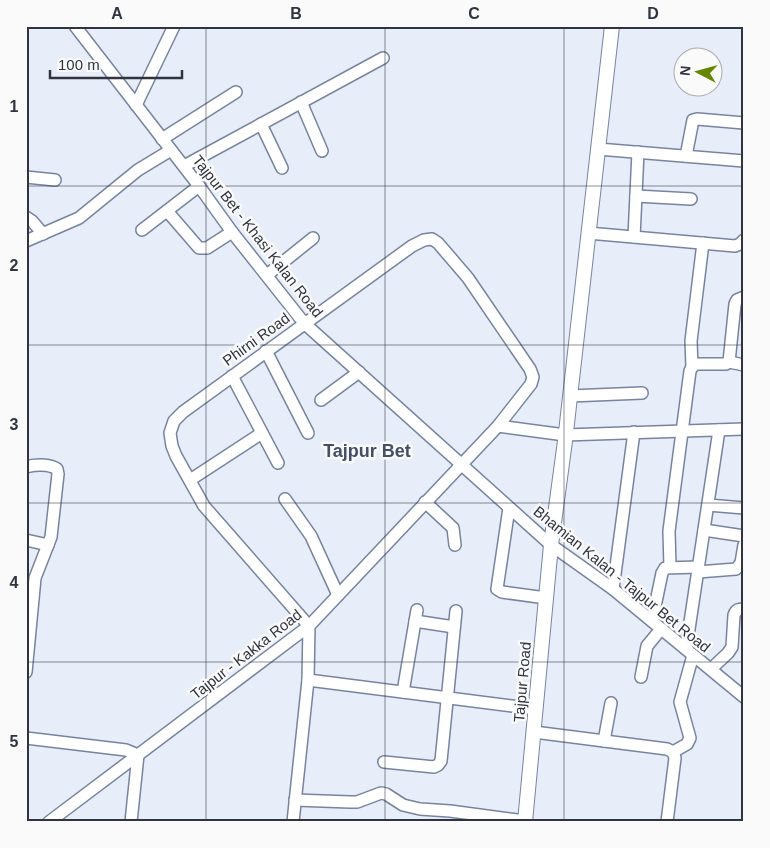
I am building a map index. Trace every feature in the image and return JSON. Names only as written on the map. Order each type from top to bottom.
[{"type":"main road","name":"Tajpur Road","points":[[525,821],[551,546],[612,26]]},
{"type":"street","name":"Tajpur Bet - Khasi Kalan Road","points":[[75,26],[304,323],[461,464]]},
{"type":"street","points":[[136,105],[174,26]]},
{"type":"street","points":[[184,166],[383,58]]},
{"type":"street","points":[[162,139],[236,92]]},
{"type":"street","points":[[301,102],[322,151]]},
{"type":"street","points":[[686,156],[693,120],[744,123]]},
{"type":"street","points":[[261,124],[282,168]]},
{"type":"street","points":[[598,149],[744,161]]},
{"type":"street","points":[[26,241],[79,218],[138,170],[171,150]]},
{"type":"street","points":[[634,237],[638,152]]},
{"type":"street","points":[[26,176],[55,180]]},
{"type":"street","points":[[142,230],[199,186]]},
{"type":"street","points":[[636,196],[691,199]]},
{"type":"street","points":[[167,211],[199,248],[207,248],[232,232]]},
{"type":"street","points":[[26,217],[43,234]]},
{"type":"street","points":[[588,233],[735,246],[744,240]]},
{"type":"street","points":[[267,275],[313,238]]},
{"type":"street","name":"Phirni Road","points":[[310,626],[204,506],[172,446],[170,433],[174,421],[183,412],[304,323],[412,246],[424,240],[432,239],[438,243],[468,278],[530,369],[533,377],[531,384],[498,426],[461,464]]},
{"type":"street","points":[[670,567],[669,531],[692,367],[692,335],[703,243]]},
{"type":"street","points":[[730,362],[738,330],[735,304],[737,300],[744,297]]},
{"type":"street","points":[[266,351],[308,434]]},
{"type":"street","points":[[692,367],[696,364],[726,364],[730,362],[744,365]]},
{"type":"street","points":[[321,400],[359,372]]},
{"type":"street","points":[[232,376],[278,463]]},
{"type":"street","points":[[570,396],[642,392]]},
{"type":"street","points":[[498,426],[565,435],[744,430]]},
{"type":"street","points":[[673,752],[687,744],[690,738],[680,702],[689,652],[698,570],[719,430]]},
{"type":"street","points":[[613,590],[634,432]]},
{"type":"street","points":[[190,480],[262,433]]},
{"type":"street","name":"Tajpur - Kakka Road","points":[[49,822],[310,626],[461,464]]},
{"type":"street","name":"Bhamian Kalan - Tajpur Bet Road","points":[[461,464],[551,546],[613,590],[744,696]]},
{"type":"street","points":[[26,467],[52,466],[57,469],[58,474],[48,545],[35,578],[26,672]]},
{"type":"street","points":[[284,498],[311,536],[338,596]]},
{"type":"street","points":[[425,502],[453,528],[455,545]]},
{"type":"street","points":[[708,505],[744,508]]},
{"type":"street","points":[[509,508],[496,587],[502,592],[546,598]]},
{"type":"street","points":[[704,530],[744,536]]},
{"type":"street","points":[[26,540],[48,545]]},
{"type":"street","points":[[641,676],[648,646],[656,625],[662,572],[665,568],[698,570],[736,569],[741,564],[744,545]]},
{"type":"street","points":[[711,669],[738,644],[734,615],[735,611],[744,609]]},
{"type":"street","points":[[384,762],[434,767],[440,761],[456,611]]},
{"type":"street","points":[[403,692],[416,615],[454,627]]},
{"type":"street","points":[[292,822],[308,680],[310,626]]},
{"type":"street","points":[[308,680],[536,709]]},
{"type":"street","points":[[604,741],[611,703]]},
{"type":"street","points":[[534,732],[667,749],[673,752],[675,758],[667,822]]},
{"type":"street","points":[[26,738],[126,750],[138,755],[131,822]]},
{"type":"street","points":[[295,800],[357,802],[381,793],[386,794],[403,805],[420,809],[525,821]]},
{"type":"district","name":"Tajpur Bet","points":[[367,451]]}]
